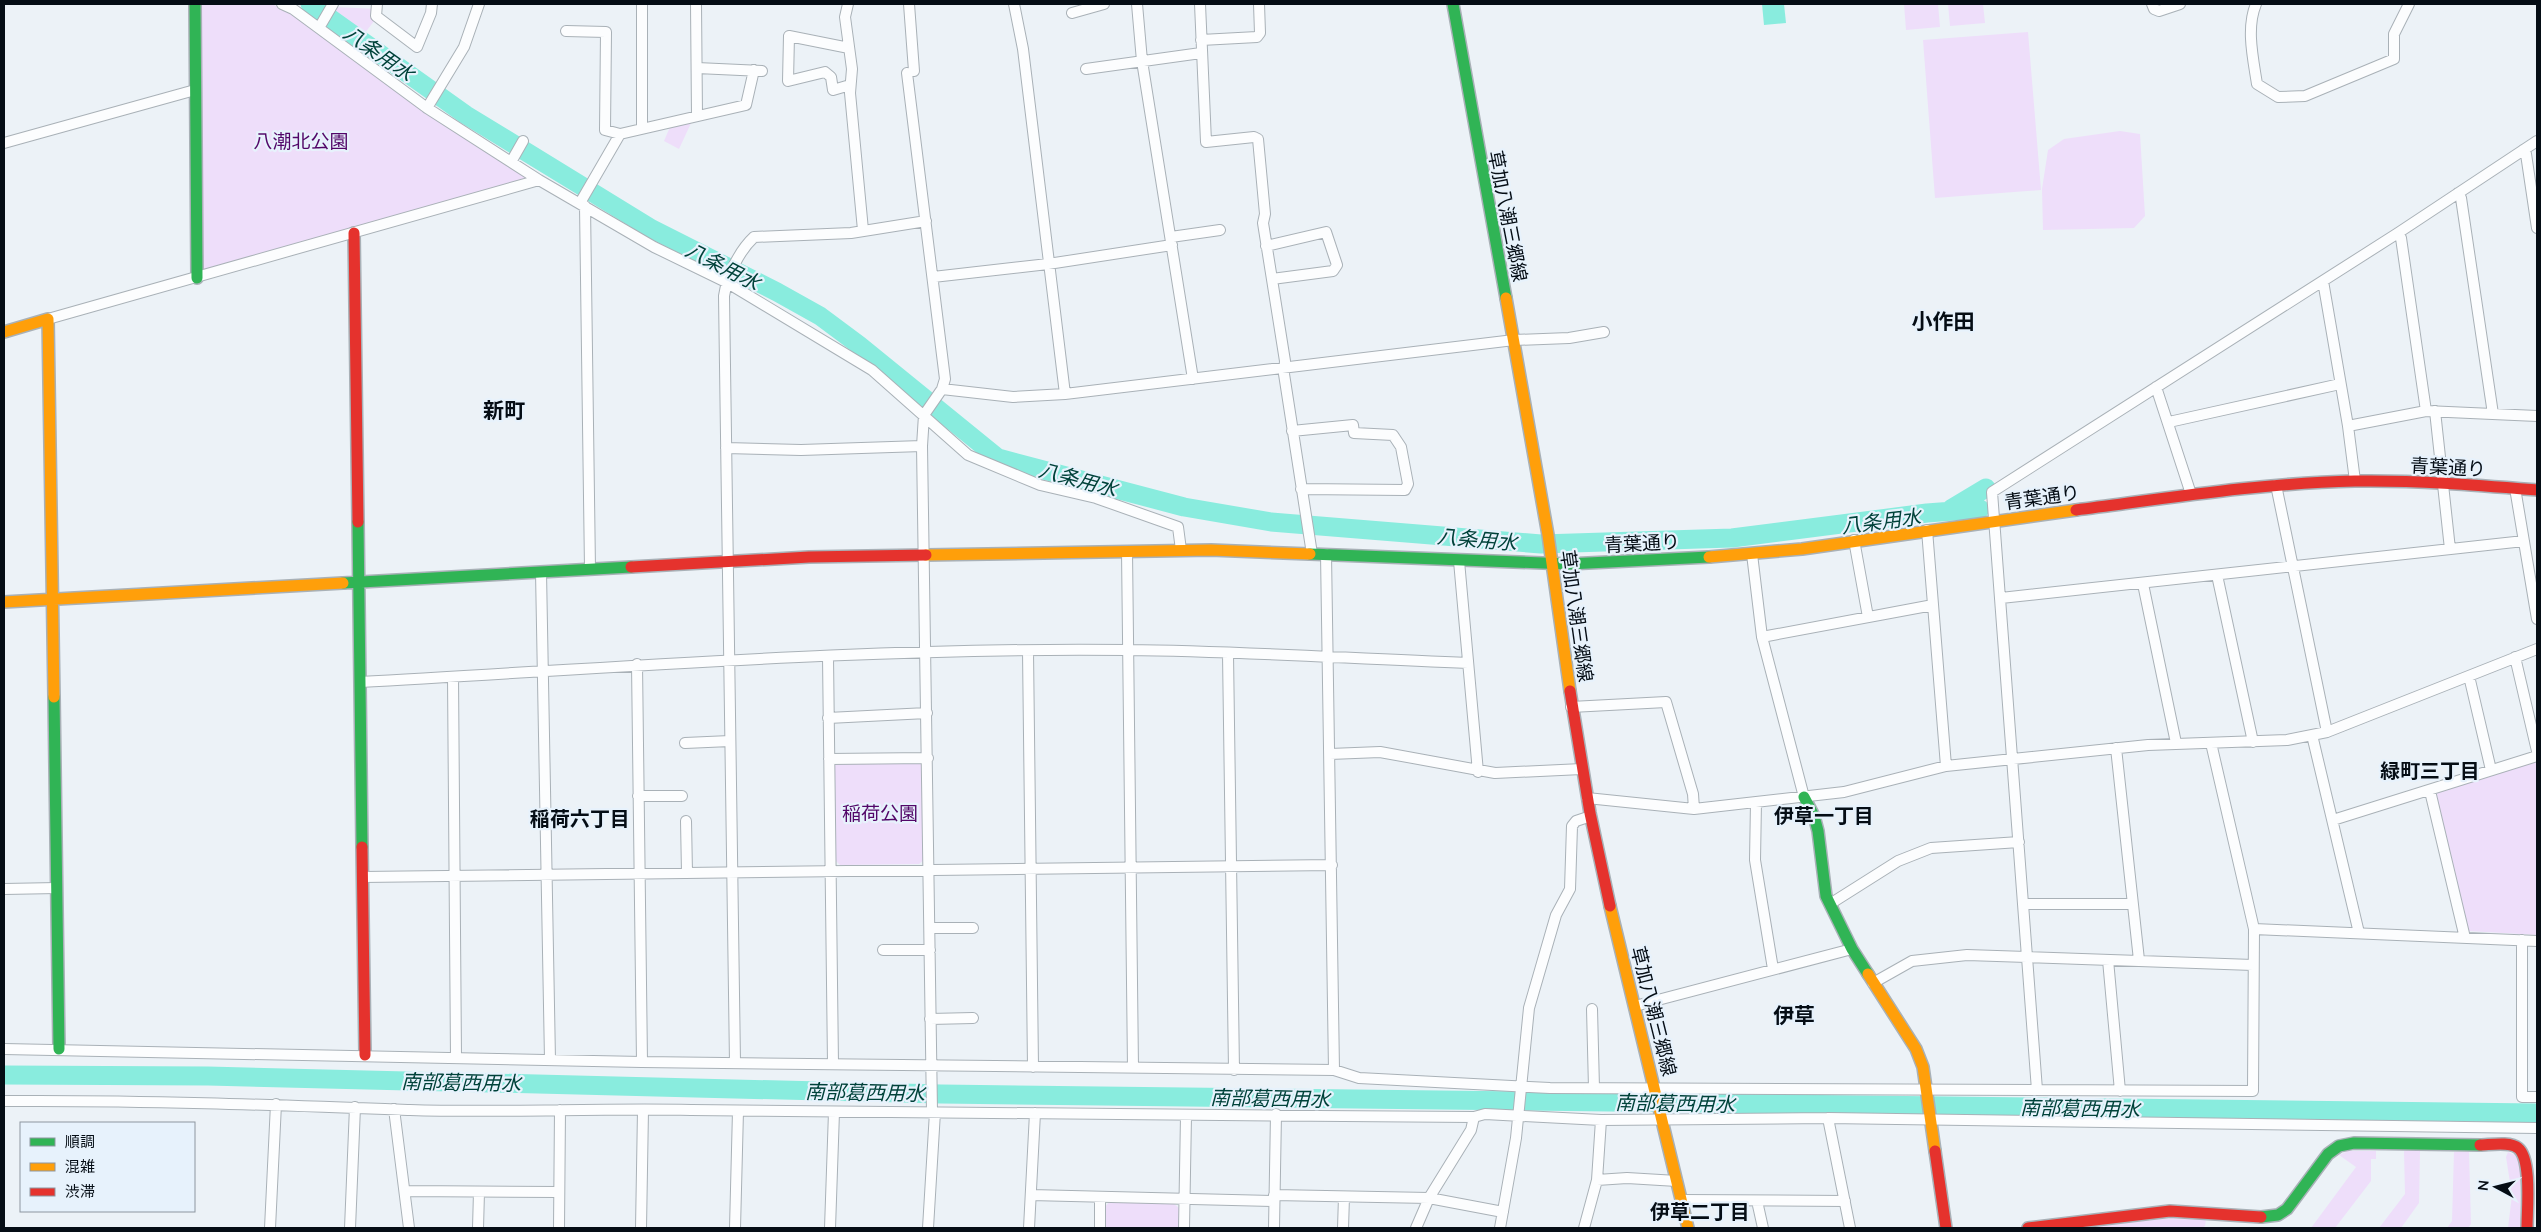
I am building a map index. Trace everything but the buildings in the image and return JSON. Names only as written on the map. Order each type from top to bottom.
[{"type":"street","points":[[195,4],[197,278]]},
{"type":"street","points":[[282,4],[430,105],[513,158],[539,180],[583,202],[654,247],[726,282],[872,370],[968,455],[1040,485],[1096,498],[1178,526],[1181,550]]},
{"type":"street","points":[[319,28],[333,4]]},
{"type":"street","points":[[377,4],[376,16],[417,47],[431,13],[432,4]]},
{"type":"street","points":[[430,105],[446,82],[464,48],[479,4]]},
{"type":"street","points":[[642,4],[642,127]]},
{"type":"street","points":[[696,4],[697,116]]},
{"type":"street","points":[[848,4],[845,17],[852,69],[850,85],[863,230]]},
{"type":"street","points":[[909,4],[911,72],[945,379],[942,390],[924,415],[922,446],[928,758],[930,1066],[933,1112],[928,1228]]},
{"type":"street","points":[[1014,4],[1023,49],[1065,394]]},
{"type":"street","points":[[1072,13],[1104,4]]},
{"type":"street","points":[[1137,4],[1142,61],[1193,379]]},
{"type":"street","points":[[1200,4],[1206,142],[1254,137],[1258,139],[1265,214],[1262,224],[1272,279],[1292,431],[1312,554]]},
{"type":"street","points":[[1201,40],[1257,37],[1260,33],[1259,4]]},
{"type":"street","name":"草加八潮三郷線","points":[[1453,4],[1478,155],[1514,340],[1552,565],[1571,707],[1587,798],[1688,1228]]},
{"type":"street","points":[[2152,4],[2154,9],[2159,11],[2180,4]]},
{"type":"street","points":[[2256,4],[2251,25],[2252,54],[2257,84],[2278,97],[2305,96],[2394,59],[2394,34],[2409,4]]},
{"type":"street","points":[[566,31],[606,32],[605,130],[620,134],[642,127],[746,105],[758,70],[697,68]]},
{"type":"street","points":[[849,48],[789,36],[788,81],[825,72],[831,77],[833,90],[850,85]]},
{"type":"street","points":[[1086,69],[1201,53]]},
{"type":"street","points":[[4,143],[196,90]]},
{"type":"street","points":[[590,569],[583,202],[592,182],[620,134]]},
{"type":"street","points":[[513,158],[523,141]]},
{"type":"street","points":[[2037,1090],[1992,492],[2398,233],[2537,141]]},
{"type":"street","points":[[2523,150],[2526,154],[2537,228]]},
{"type":"street","points":[[4,332],[539,180]]},
{"type":"street","points":[[2458,193],[2461,198],[2493,414]]},
{"type":"street","points":[[735,1063],[727,562],[724,296],[726,282],[746,244],[762,235],[851,233],[926,221]]},
{"type":"street","points":[[933,278],[1048,264],[1220,230]]},
{"type":"street","points":[[1266,246],[1326,232],[1337,265],[1333,271],[1272,279]]},
{"type":"street","points":[[354,233],[365,1055]]},
{"type":"street","points":[[2398,233],[2401,238],[2443,482],[2450,549]]},
{"type":"street","points":[[2323,281],[2348,426],[2355,481]]},
{"type":"street","points":[[48,319],[54,599],[59,1049]]},
{"type":"street","points":[[942,390],[1012,397],[1065,394],[1514,340],[1569,338],[1604,332]]},
{"type":"street","points":[[2169,422],[2340,384]]},
{"type":"street","points":[[2156,387],[2191,494]]},
{"type":"street","points":[[2348,426],[2431,411],[2537,416]]},
{"type":"street","points":[[1292,431],[1353,424],[1354,432],[1393,434],[1401,447],[1408,484],[1405,490],[1301,489]]},
{"type":"street","points":[[726,448],[801,450],[922,446]]},
{"type":"street","name":"青葉通り","points":[[4,602],[809,557],[1181,550],[1326,554],[1552,565],[1752,554],[2191,494],[2276,485],[2355,481],[2443,482],[2537,490]]},
{"type":"street","points":[[2276,485],[2327,732]]},
{"type":"street","points":[[2515,488],[2537,619]]},
{"type":"street","points":[[1927,530],[1946,766]]},
{"type":"street","points":[[1854,540],[1868,617]]},
{"type":"street","points":[[2001,598],[2524,541]]},
{"type":"street","points":[[1127,552],[1134,1068]]},
{"type":"street","points":[[1326,554],[1334,1070]]},
{"type":"street","points":[[1752,554],[1762,637],[1804,797],[1816,824],[1824,886],[1830,904],[1852,948],[1916,1050],[1923,1067],[1928,1091],[1946,1228]]},
{"type":"street","points":[[1459,561],[1478,772]]},
{"type":"street","points":[[541,572],[550,1060]]},
{"type":"street","points":[[2217,575],[2253,742]]},
{"type":"street","points":[[2143,584],[2176,743]]},
{"type":"street","points":[[1762,637],[1933,605]]},
{"type":"street","points":[[1587,798],[1694,809],[1844,792],[1946,766],[2116,748],[2176,743],[2253,742],[2312,735],[2327,732],[2537,649]]},
{"type":"street","points":[[360,682],[729,659],[1028,651],[1128,650],[1468,663]]},
{"type":"street","points":[[1028,651],[1033,1067]]},
{"type":"street","points":[[1228,654],[1234,1070]]},
{"type":"street","points":[[828,656],[834,1064]]},
{"type":"street","points":[[2515,658],[2537,751]]},
{"type":"street","points":[[637,664],[642,1062]]},
{"type":"street","points":[[2469,676],[2491,770]]},
{"type":"street","points":[[453,677],[456,1058]]},
{"type":"street","points":[[1571,707],[1666,702],[1693,794],[1694,809]]},
{"type":"street","points":[[828,718],[927,713]]},
{"type":"street","points":[[2312,735],[2359,933]]},
{"type":"street","points":[[685,743],[730,741]]},
{"type":"street","points":[[4,1049],[642,1062],[1334,1070],[1359,1078],[1521,1090],[1594,1088],[1655,1092],[2253,1091],[2254,929],[2211,743]]},
{"type":"street","points":[[2116,748],[2139,960]]},
{"type":"street","points":[[1330,754],[1380,752],[1478,772],[1582,769]]},
{"type":"street","points":[[2333,820],[2537,756]]},
{"type":"street","points":[[829,759],[928,758]]},
{"type":"street","points":[[2430,791],[2465,938]]},
{"type":"street","points":[[638,796],[682,796]]},
{"type":"street","points":[[1756,802],[1755,860],[1773,970]]},
{"type":"street","points":[[1500,1228],[1518,1113],[1529,1008],[1556,915],[1570,889],[1572,826],[1576,821],[1591,816]]},
{"type":"street","points":[[686,821],[687,873]]},
{"type":"street","points":[[1830,904],[1898,861],[1931,848],[2019,842]]},
{"type":"street","points":[[362,877],[1332,865]]},
{"type":"street","points":[[4,889],[57,888]]},
{"type":"street","points":[[2024,904],[2133,904]]},
{"type":"street","points":[[930,928],[973,928]]},
{"type":"street","points":[[2254,929],[2537,941]]},
{"type":"street","points":[[2522,940],[2522,1097],[2537,1097]]},
{"type":"street","points":[[1635,1006],[1852,948]]},
{"type":"street","points":[[883,950],[930,950]]},
{"type":"street","points":[[1873,983],[1912,961],[1967,955],[2028,959],[2253,964]]},
{"type":"street","points":[[2108,960],[2120,1091]]},
{"type":"street","points":[[1592,1009],[1594,1088]]},
{"type":"street","points":[[930,1019],[973,1018]]},
{"type":"street","points":[[4,1102],[102,1100],[394,1109],[933,1112],[1186,1116],[1276,1114],[1474,1117],[1485,1114],[1518,1113],[1601,1120],[1662,1116],[1828,1118],[1930,1116],[2537,1128]]},
{"type":"street","points":[[270,1228],[276,1104]]},
{"type":"street","points":[[350,1228],[355,1107]]},
{"type":"street","points":[[394,1109],[406,1191],[409,1228]]},
{"type":"street","points":[[559,1228],[560,1110]]},
{"type":"street","points":[[641,1228],[642,1110]]},
{"type":"street","points":[[735,1228],[738,1111]]},
{"type":"street","points":[[830,1228],[834,1112]]},
{"type":"street","points":[[1029,1228],[1035,1114]]},
{"type":"street","points":[[1274,1228],[1276,1114]]},
{"type":"street","points":[[1184,1228],[1186,1116]]},
{"type":"street","points":[[1416,1228],[1429,1198],[1471,1130],[1474,1117]]},
{"type":"street","points":[[1828,1118],[1850,1228]]},
{"type":"street","points":[[1584,1228],[1597,1180],[1601,1120]]},
{"type":"street","points":[[2028,1228],[2170,1211],[2270,1217],[2287,1210],[2328,1154],[2339,1146],[2354,1143],[2505,1143],[2519,1148],[2526,1160],[2527,1228]]},
{"type":"street","points":[[1597,1180],[1627,1178],[1677,1181]]},
{"type":"street","points":[[406,1191],[559,1192]]},
{"type":"street","points":[[478,1228],[479,1192]]},
{"type":"street","points":[[1031,1195],[1184,1199],[1429,1198],[1503,1212]]},
{"type":"street","points":[[1100,1197],[1100,1228]]},
{"type":"street","points":[[1343,1228],[1344,1197]]},
{"type":"street","points":[[1682,1200],[1845,1202]]},
{"type":"street","points":[[1757,1201],[1763,1228]]},
{"type":"green space","name":"八潮北公園","points":[[199,4],[272,4],[292,14],[530,177],[200,275]]},
{"type":"green space","points":[[1904,4],[1938,4],[1940,27],[1906,30]]},
{"type":"green space","points":[[1948,4],[1983,4],[1985,23],[1950,26]]},
{"type":"green space","points":[[334,7],[379,9],[378,16],[361,38],[329,16]]},
{"type":"green space","points":[[2028,32],[2041,190],[1935,198],[1923,40]]},
{"type":"green space","points":[[692,121],[679,149],[664,141],[670,127]]},
{"type":"green space","points":[[2120,131],[2140,134],[2145,216],[2134,228],[2043,230],[2042,189],[2048,150],[2064,139]]},
{"type":"green space","points":[[2537,761],[2537,935],[2469,931],[2435,800],[2438,792]]},
{"type":"green space","name":"稲荷公園","points":[[837,763],[920,763],[923,766],[925,859],[919,864],[840,865],[836,861],[834,767]]},
{"type":"green space","points":[[2348,1151],[2376,1151],[2376,1159],[2371,1159],[2371,1181],[2335,1228],[2311,1228],[2356,1167],[2339,1155]]},
{"type":"green space","points":[[2404,1151],[2420,1151],[2419,1203],[2401,1228],[2379,1228],[2405,1194]]},
{"type":"green space","points":[[2454,1152],[2469,1152],[2471,1224],[2468,1228],[2447,1228],[2452,1221]]},
{"type":"green space","points":[[2508,1152],[2515,1155],[2520,1163],[2520,1228],[2508,1228],[2512,1195],[2506,1157]]},
{"type":"green space","points":[[1110,1201],[1173,1203],[1180,1209],[1180,1228],[1105,1228],[1105,1207]]},
{"type":"green space","points":[[2172,1218],[2206,1219],[2205,1226],[2202,1228],[2082,1228]]},
{"type":"shaded area","points":[[1762,4],[1784,4],[1786,23],[1764,25]]},
{"type":"waterway","name":"八条用水","points":[[310,4],[466,115],[652,229],[777,292],[820,316],[859,345],[998,458],[1184,507],[1271,522],[1541,544],[1732,538],[1927,513],[1980,509]]},
{"type":"waterway","points":[[1951,509],[1986,488]]},
{"type":"waterway","name":"南部葛西用水","points":[[4,1075],[208,1076],[941,1094],[2537,1113]]},
{"type":"traffic: fast","points":[[195,4],[197,278]]},
{"type":"traffic: fast","points":[[1453,4],[1506,298]]},
{"type":"traffic: fast","points":[[358,522],[362,847]]},
{"type":"traffic: fast","points":[[1310,554],[1568,564],[1709,557]]},
{"type":"traffic: fast","points":[[343,583],[631,567]]},
{"type":"traffic: fast","points":[[54,697],[59,1049]]},
{"type":"traffic: fast","points":[[1804,797],[1814,816],[1818,831],[1826,896],[1852,949],[1868,974]]},
{"type":"traffic: fast","points":[[2261,1217],[2278,1215],[2287,1209],[2328,1154],[2339,1146],[2354,1143],[2480,1145]]},
{"type":"traffic: slow","points":[[1506,298],[1548,535],[1570,691]]},
{"type":"traffic: slow","points":[[4,332],[48,319],[54,697]]},
{"type":"traffic: slow","points":[[1709,557],[1802,549],[2076,510]]},
{"type":"traffic: slow","points":[[926,555],[1211,550],[1310,554]]},
{"type":"traffic: slow","points":[[4,602],[343,583]]},
{"type":"traffic: slow","points":[[1610,906],[1688,1228]]},
{"type":"traffic: slow","points":[[1868,974],[1916,1049],[1923,1067],[1935,1151]]},
{"type":"traffic: jam","points":[[354,233],[358,522]]},
{"type":"traffic: jam","points":[[2076,510],[2216,492],[2320,482],[2401,481],[2537,490]]},
{"type":"traffic: jam","points":[[631,567],[809,557],[926,555]]},
{"type":"traffic: jam","points":[[1570,691],[1590,813],[1610,906]]},
{"type":"traffic: jam","points":[[362,847],[365,1055]]},
{"type":"traffic: jam","points":[[2480,1145],[2510,1145],[2518,1148],[2522,1154],[2528,1185],[2527,1228]]},
{"type":"traffic: jam","points":[[1935,1151],[1946,1228]]},
{"type":"traffic: jam","points":[[2028,1228],[2170,1211],[2261,1217]]},
{"type":"district","name":"小作田","points":[[1943,321]]},
{"type":"district","name":"新町","points":[[504,410]]},
{"type":"district","name":"緑町三丁目","points":[[2430,770]]},
{"type":"district","name":"伊草一丁目","points":[[1824,815]]},
{"type":"district","name":"稲荷六丁目","points":[[580,818]]},
{"type":"district","name":"伊草","points":[[1794,1015]]},
{"type":"district","name":"伊草二丁目","points":[[1700,1211]]}]
